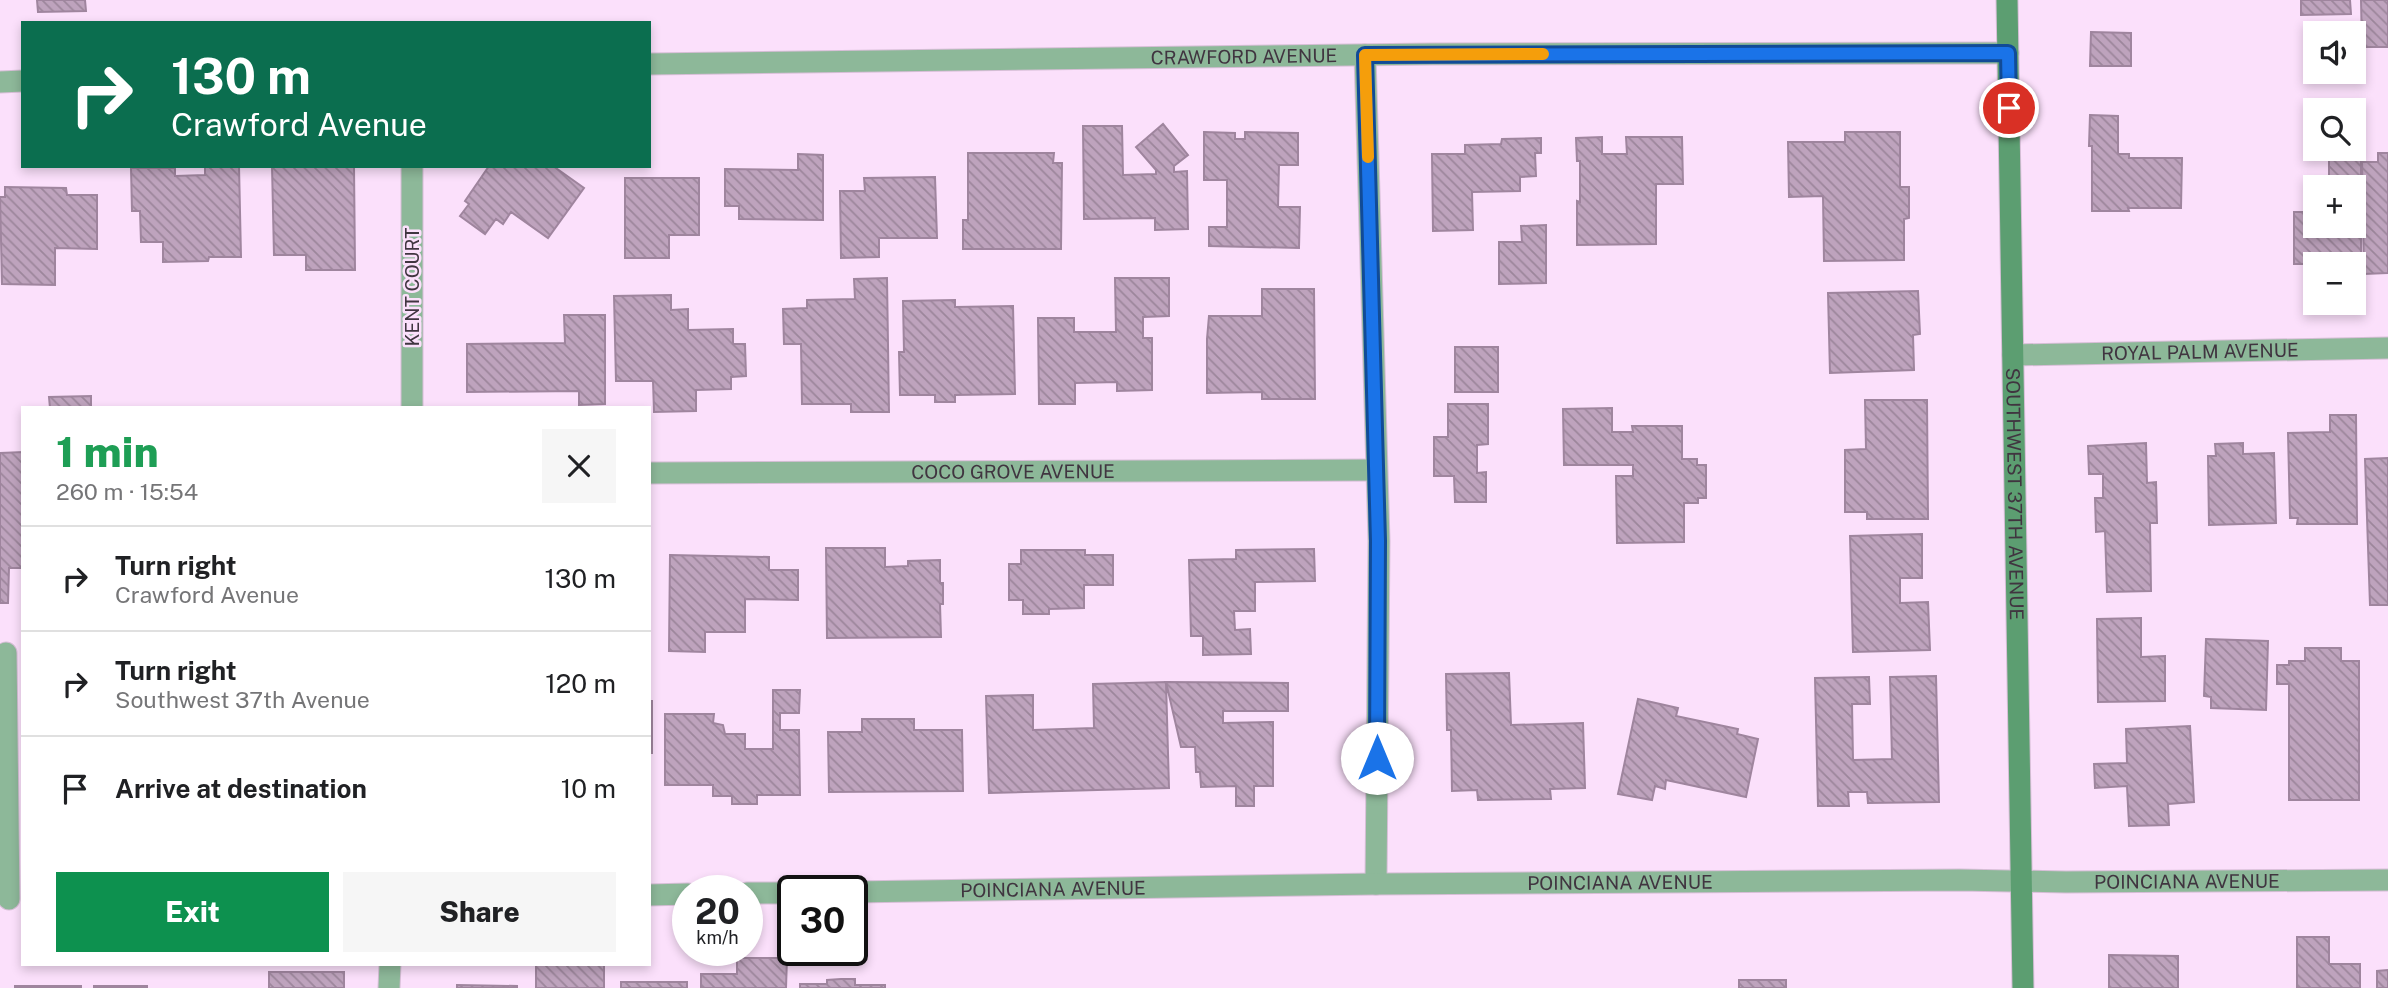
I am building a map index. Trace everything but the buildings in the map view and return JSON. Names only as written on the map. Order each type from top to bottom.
[{"type":"main road","name":"SOUTHWEST 37TH AVENUE","points":[[2007,0],[2023,988]]},
{"type":"street","name":"CRAWFORD AVENUE","points":[[651,64],[1365,55],[2008,53]]},
{"type":"street","points":[[1365,55],[1378,554],[1376,884]]},
{"type":"street","points":[[0,82],[21,81]]},
{"type":"street","name":"KENT COURT","points":[[412,168],[412,406]]},
{"type":"street","name":"ROYAL PALM AVENUE","points":[[2013,355],[2388,348]]},
{"type":"street","name":"COCO GROVE AVENUE","points":[[651,472],[1376,470]]},
{"type":"street","points":[[6,653],[10,899]]},
{"type":"street","name":"POINCIANA AVENUE","points":[[868,892],[1376,884],[2388,880]]},
{"type":"street","points":[[651,895],[672,894]]},
{"type":"street","points":[[389,988],[390,966]]},
{"type":"slow traffic","points":[[1368,157],[1365,55],[1543,54]]},
{"type":"route","points":[[1377,758],[1378,541],[1365,55],[2008,53],[2009,108]]}]
